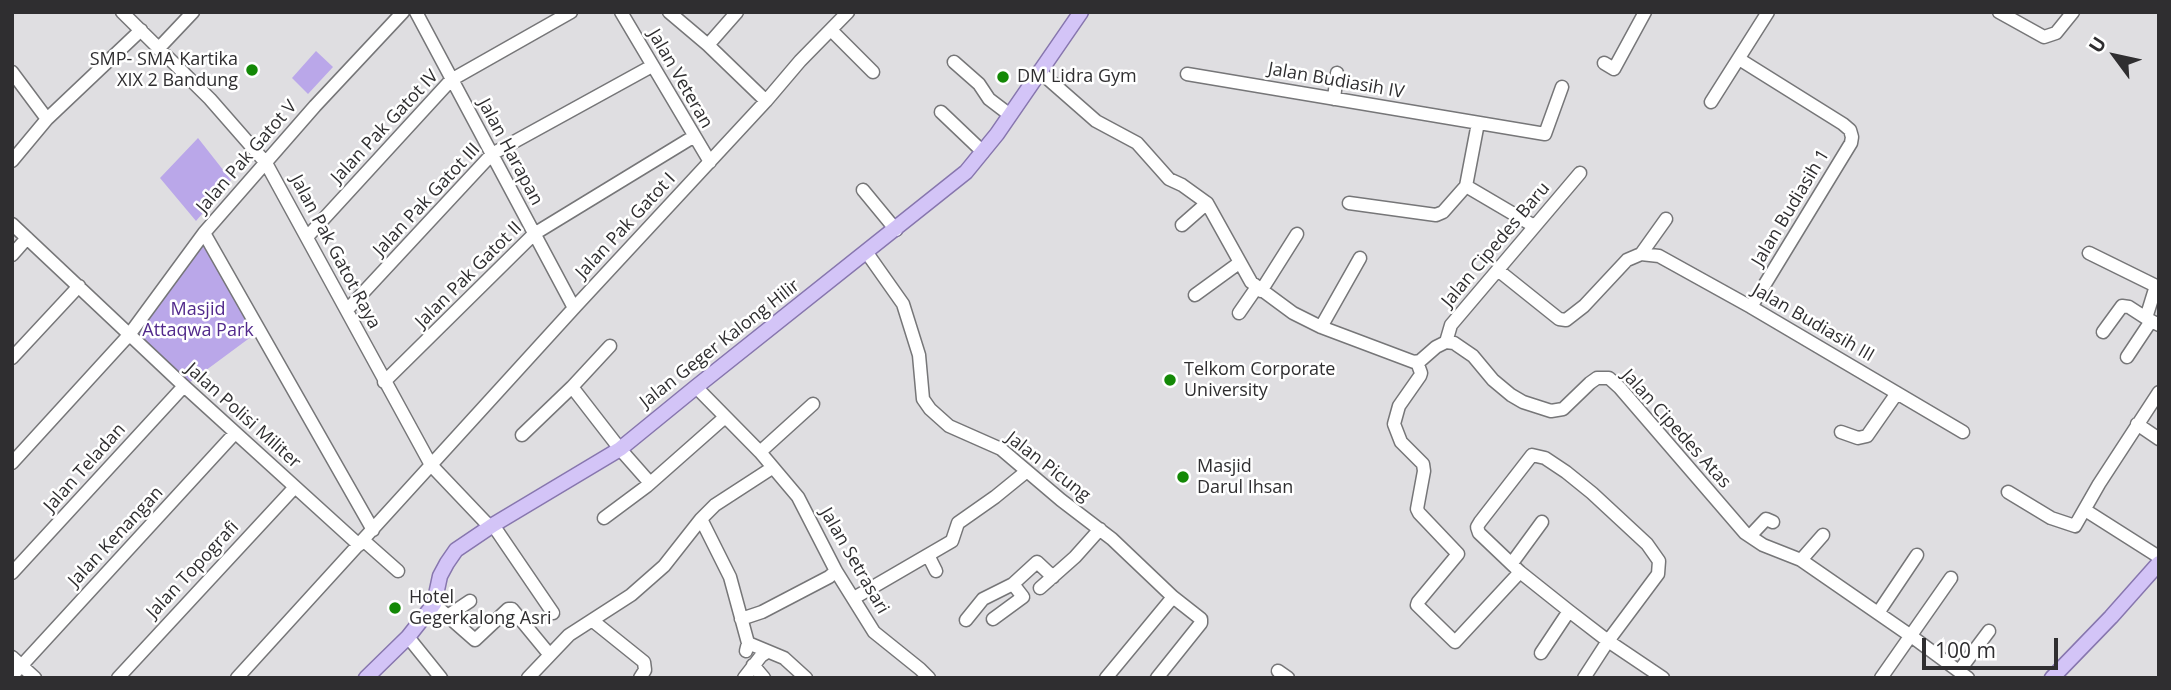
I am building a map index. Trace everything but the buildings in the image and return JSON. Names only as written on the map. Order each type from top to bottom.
[{"type":"main road","name":"Jalan Geger Kalong Hilir","points":[[366,678],[408,637],[434,604],[440,578],[457,550],[491,526],[620,449],[966,172],[1010,115],[1081,12]]},
{"type":"main road","points":[[2052,678],[2159,563]]},
{"type":"street","name":"Jalan Pak Gatot Raya","points":[[122,12],[210,99],[266,163],[431,465],[491,526],[553,613]]},
{"type":"street","points":[[158,49],[193,12]]},
{"type":"street","name":"Jalan Pak Gatot V","points":[[12,463],[129,335],[204,233],[314,106],[403,12]]},
{"type":"street","name":"Jalan Harapan","points":[[416,12],[574,308]]},
{"type":"street","name":"Jalan Pak Gatot IV","points":[[307,236],[451,80],[571,12]]},
{"type":"street","name":"Jalan Veteran","points":[[621,12],[710,162]]},
{"type":"street","points":[[669,12],[766,101]]},
{"type":"street","points":[[708,45],[737,12]]},
{"type":"street","name":"Jalan Pak Gatot I","points":[[237,678],[766,101],[805,55],[848,12]]},
{"type":"street","points":[[1604,63],[1614,69],[1645,12]]},
{"type":"street","points":[[1711,102],[1768,12]]},
{"type":"street","points":[[1999,12],[2044,37],[2056,33],[2073,12]]},
{"type":"street","points":[[12,161],[47,119],[141,30]]},
{"type":"street","points":[[831,30],[873,72]]},
{"type":"street","name":"Jalan Budiasih 1","points":[[1739,59],[1843,124],[1850,130],[1852,137],[1851,143],[1751,307]]},
{"type":"street","points":[[954,62],[979,84],[989,99],[1010,115]]},
{"type":"street","name":"Jalan Pak Gatot III","points":[[347,310],[492,154],[652,66]]},
{"type":"street","points":[[1039,71],[1096,121],[1137,143],[1169,179],[1207,203],[1246,275],[1259,289],[1293,313],[1321,327],[1417,362]]},
{"type":"street","points":[[12,72],[47,119]]},
{"type":"street","points":[[1334,99],[1337,73]]},
{"type":"street","name":"Jalan Budiasih IV","points":[[1186,74],[1545,134],[1562,87]]},
{"type":"street","points":[[941,112],[983,152]]},
{"type":"street","points":[[1349,203],[1441,214],[1466,186],[1478,122]]},
{"type":"street","name":"Jalan Pak Gatot II","points":[[384,382],[534,234],[693,137]]},
{"type":"street","name":"Jalan Cipedes Baru","points":[[1446,342],[1451,325],[1580,173]]},
{"type":"street","points":[[1466,186],[1534,226]]},
{"type":"street","points":[[863,190],[896,230]]},
{"type":"street","points":[[1182,225],[1207,203]]},
{"type":"street","points":[[1499,271],[1559,318],[1566,320],[1584,306],[1627,260],[1641,254],[1666,219]]},
{"type":"street","name":"Jalan Polisi Militer","points":[[12,224],[295,487],[398,571]]},
{"type":"street","points":[[204,233],[373,530]]},
{"type":"street","points":[[1239,313],[1297,234]]},
{"type":"street","points":[[12,255],[27,239]]},
{"type":"street","name":"Jalan Picung","points":[[867,253],[903,303],[919,355],[925,402],[949,426],[998,446],[1061,500],[1100,529],[1172,597],[1200,618],[1201,623],[1157,678]]},
{"type":"street","points":[[2089,253],[2154,285],[2152,321],[2127,358]]},
{"type":"street","name":"Jalan Budiasih III","points":[[1641,254],[1659,256],[1964,432]]},
{"type":"street","points":[[1321,327],[1360,258]]},
{"type":"street","points":[[1195,295],[1239,263]]},
{"type":"street","points":[[12,358],[79,286]]},
{"type":"street","points":[[2103,332],[2122,306],[2129,307],[2152,321]]},
{"type":"street","points":[[1417,362],[1446,342]]},
{"type":"street","name":"Jalan Cipedes Atas","points":[[1446,342],[1465,349],[1493,380],[1511,395],[1551,411],[1563,410],[1597,378],[1609,378],[1745,533],[1762,545],[1801,560],[1963,674]]},
{"type":"street","points":[[522,435],[610,346]]},
{"type":"street","points":[[1417,362],[1420,376],[1399,406],[1394,424],[1401,442],[1423,464],[1417,509],[1458,554],[1417,605],[1455,642],[1516,567],[1542,522]]},
{"type":"street","name":"Jalan Teladan","points":[[12,573],[184,386]]},
{"type":"street","points":[[572,387],[650,483]]},
{"type":"street","name":"Jalan Setrasari","points":[[695,387],[760,452],[801,501],[836,571],[874,632],[929,678]]},
{"type":"street","points":[[1841,432],[1858,438],[1867,436],[1897,393]]},
{"type":"street","points":[[2008,492],[2051,518],[2074,527],[2137,424],[2157,398]]},
{"type":"street","points":[[760,452],[813,404]]},
{"type":"street","points":[[604,518],[650,483],[724,418]]},
{"type":"street","points":[[2137,424],[2159,439]]},
{"type":"street","name":"Jalan Kenangan","points":[[12,676],[17,661],[235,433]]},
{"type":"street","points":[[1584,678],[1608,641],[1658,574],[1659,561],[1647,544],[1592,493],[1556,465],[1539,455],[1532,455],[1477,527],[1479,533],[1569,611],[1608,641],[1663,678]]},
{"type":"street","points":[[528,678],[569,635],[631,595],[664,566],[715,505],[772,468]]},
{"type":"street","points":[[854,598],[952,541],[958,523],[1027,471]]},
{"type":"street","name":"Jalan Topografi","points":[[118,678],[295,487]]},
{"type":"street","points":[[2085,510],[2159,557]]},
{"type":"street","points":[[701,519],[730,578],[747,647],[784,658],[807,678]]},
{"type":"street","points":[[1750,536],[1766,519],[1773,522]]},
{"type":"street","points":[[1040,588],[1100,529]]},
{"type":"street","points":[[1801,560],[1823,535]]},
{"type":"street","points":[[928,555],[936,571]]},
{"type":"street","points":[[1878,612],[1917,555]]},
{"type":"street","points":[[967,620],[983,599],[1013,584],[1037,562],[1053,577]]},
{"type":"street","points":[[741,619],[762,612],[830,577],[836,571]]},
{"type":"street","points":[[1881,678],[1951,578]]},
{"type":"street","points":[[993,619],[1023,597],[1013,584]]},
{"type":"street","points":[[1106,678],[1172,597]]},
{"type":"street","points":[[449,615],[470,601]]},
{"type":"street","points":[[434,604],[476,640],[508,609],[512,609],[549,654]]},
{"type":"street","points":[[1541,653],[1569,611]]},
{"type":"street","points":[[593,621],[643,662],[645,670],[640,678]]},
{"type":"street","points":[[1963,674],[1989,631]]},
{"type":"street","points":[[408,637],[441,678]]},
{"type":"street","points":[[744,678],[767,652]]},
{"type":"street","points":[[17,661],[35,678]]},
{"type":"street","points":[[753,665],[764,678]]},
{"type":"green space","points":[[316,51],[333,67],[308,94],[292,78]]},
{"type":"green space","points":[[198,138],[231,180],[196,221],[160,178]]},
{"type":"green space","name":"Masjid Attaqwa Park","points":[[204,236],[259,331],[186,385],[131,336]]},
{"type":"place","name":"SMP- SMA Kartika XIX 2 Bandung","points":[[252,70]]},
{"type":"place","name":"DM Lidra Gym","points":[[1003,77]]},
{"type":"place","name":"Telkom Corporate University","points":[[1170,380]]},
{"type":"place","name":"Masjid Darul Ihsan","points":[[1183,477]]},
{"type":"place","name":"Hotel Gegerkalong Asri","points":[[395,608]]}]
